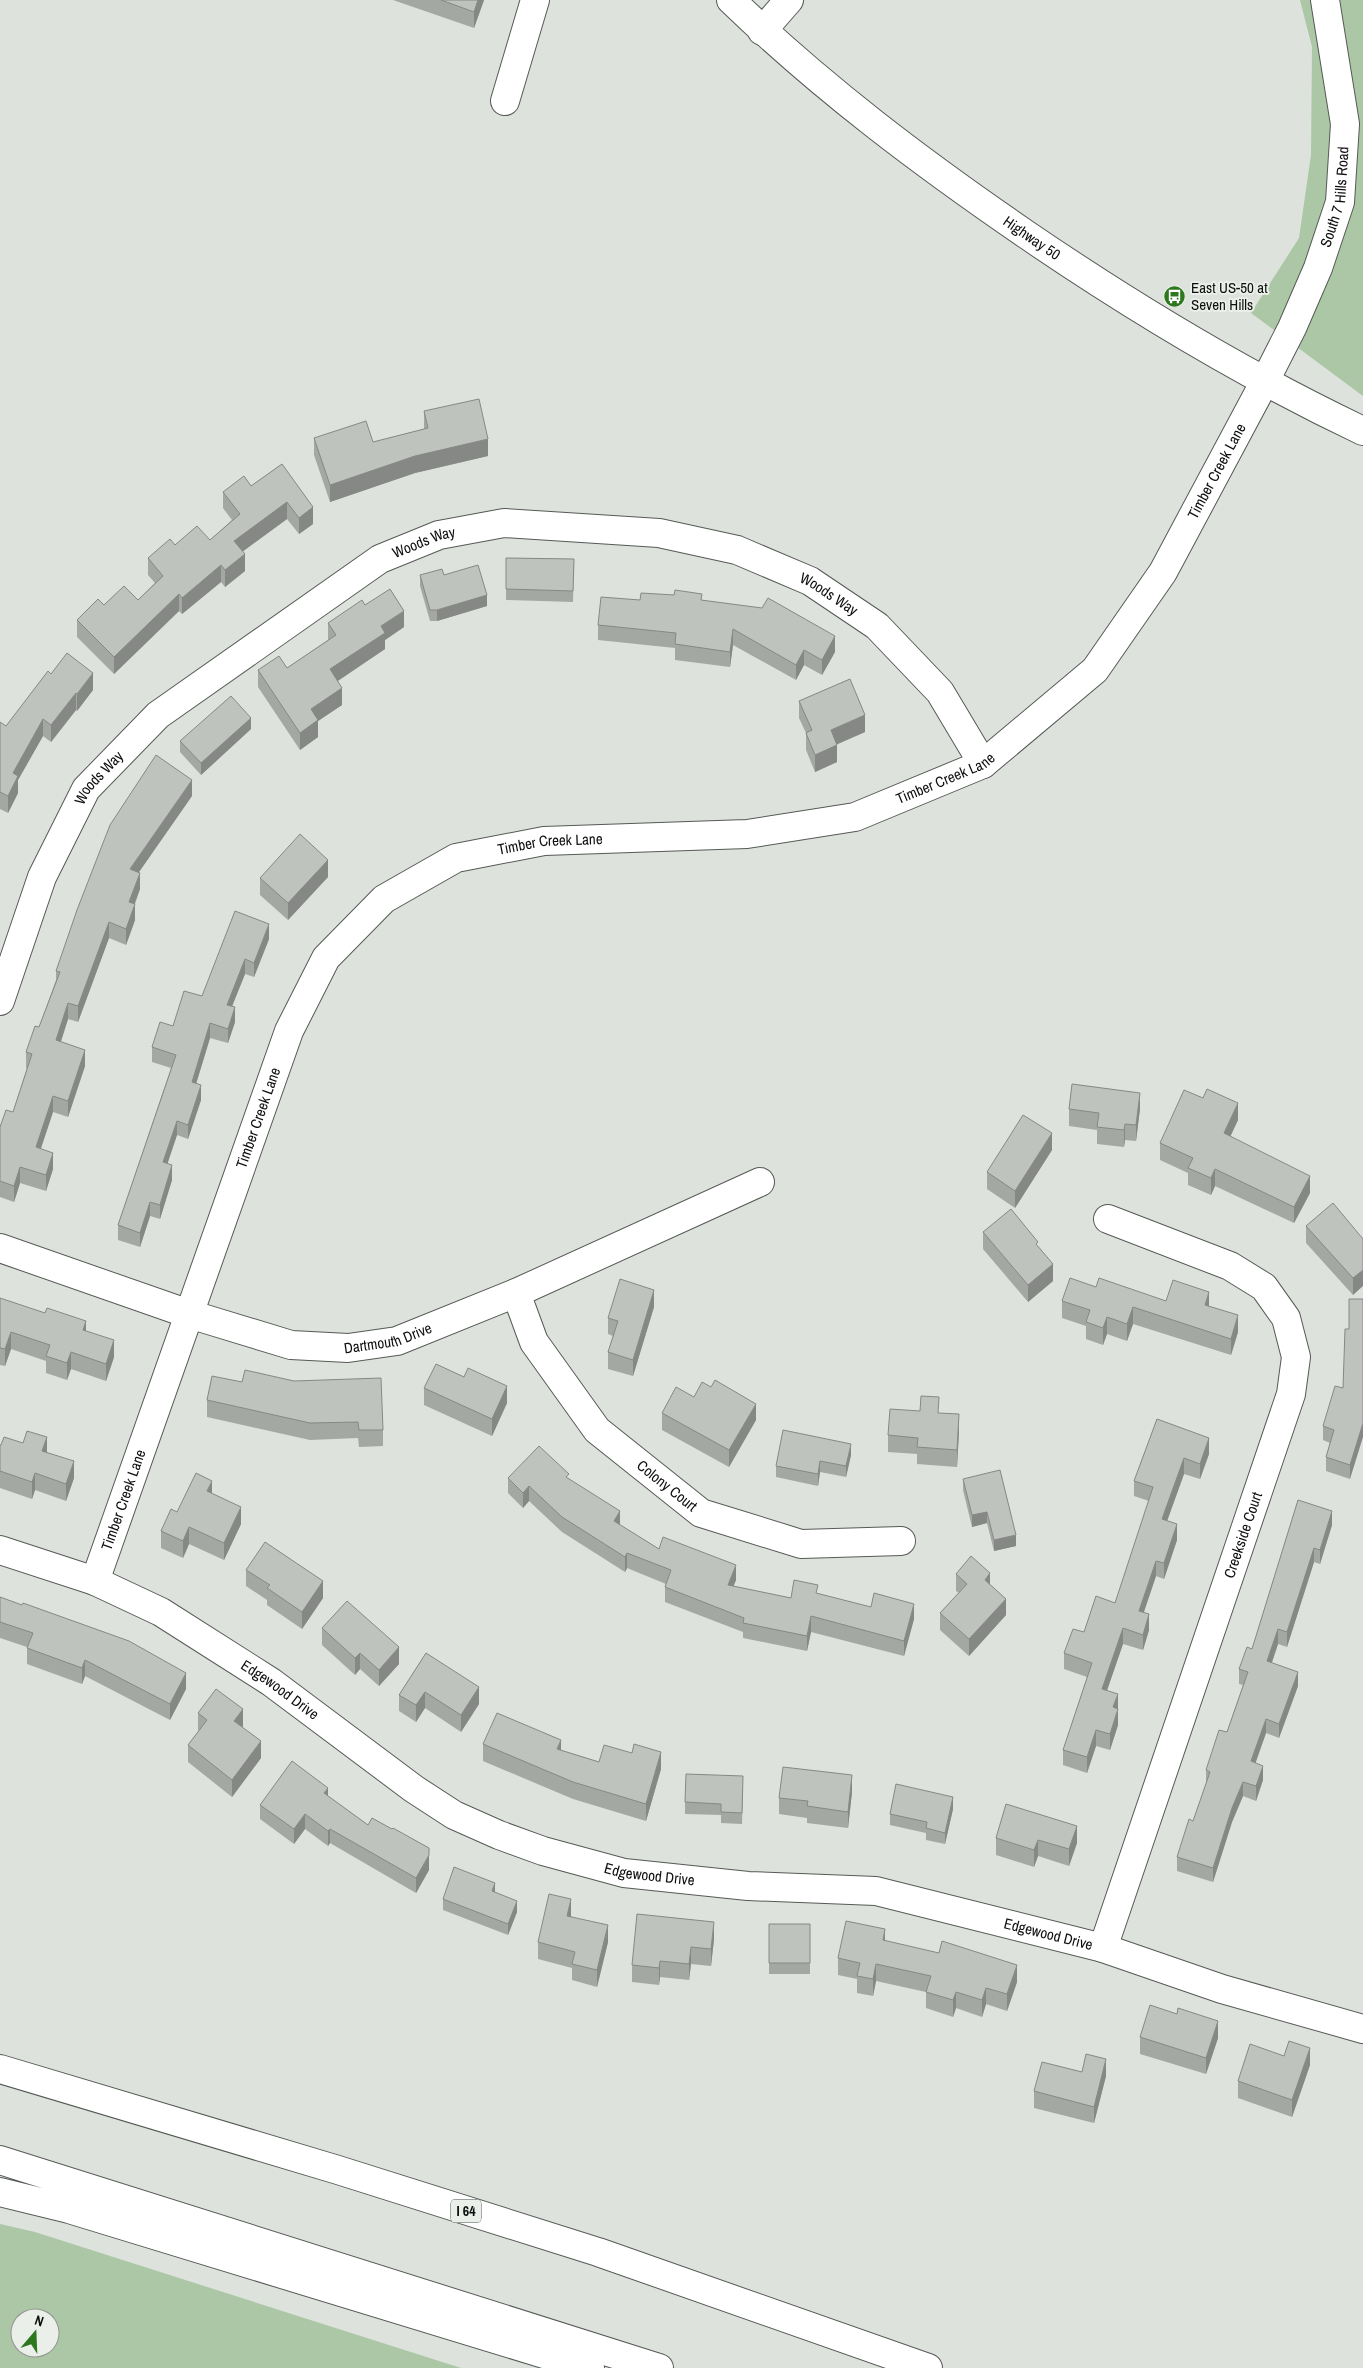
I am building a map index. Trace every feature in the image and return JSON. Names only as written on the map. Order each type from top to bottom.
[{"type":"main road","points":[[506,101],[535,0]]},
{"type":"main road","name":"Highway 50","points":[[731,0],[762,31],[853,109],[951,183],[1095,281],[1216,354],[1363,431]]},
{"type":"main road","points":[[762,31],[789,0]]},
{"type":"main road","name":"South 7 Hills Road","points":[[1265,381],[1292,328],[1318,268],[1340,202],[1345,124],[1325,0]]},
{"type":"main road","name":"Timber Creek Lane","points":[[95,1581],[289,1031],[326,958],[384,899],[456,858],[544,841],[747,834],[855,817],[983,764],[1095,670],[1163,572],[1265,381]]},
{"type":"main road","name":"Woods Way","points":[[0,1001],[42,878],[86,789],[158,716],[380,559],[440,535],[504,523],[659,533],[737,550],[810,581],[877,626],[940,692],[983,764]]},
{"type":"main road","name":"Dartmouth Drive","points":[[0,1248],[189,1314],[291,1345],[348,1348],[397,1341],[516,1294],[760,1182]]},
{"type":"main road","name":"Creekside Court","points":[[1103,1948],[1291,1394],[1296,1357],[1286,1318],[1264,1287],[1230,1266],[1108,1219]]},
{"type":"main road","name":"Colony Court","points":[[516,1294],[534,1342],[597,1430],[701,1513],[801,1544],[901,1540]]},
{"type":"main road","name":"Edgewood Drive","points":[[0,1550],[95,1581],[161,1612],[271,1682],[414,1789],[454,1815],[498,1836],[624,1873],[748,1886],[876,1891],[1103,1948],[1222,1989],[1363,2029]]},
{"type":"main road","name":"I 64","points":[[0,2068],[338,2170],[598,2252],[928,2368]]},
{"type":"main road","points":[[0,2160],[659,2368]]},
{"type":"main road","points":[[0,2192],[69,2209],[590,2368]]},
{"type":"green space","points":[[1300,0],[1363,0],[1363,396],[1251,313],[1299,238],[1311,155],[1312,47]]},
{"type":"green space","points":[[0,2224],[35,2232],[461,2368],[0,2368]]},
{"type":"building","points":[[441,0],[478,0],[474,12]]},
{"type":"building","points":[[479,399],[488,439],[415,456],[330,485],[314,438],[366,421],[373,442],[428,428],[424,411]]},
{"type":"building","points":[[282,464],[313,507],[299,518],[287,502],[234,541],[245,554],[225,570],[221,565],[182,598],[179,594],[114,657],[77,620],[98,599],[104,605],[124,586],[138,600],[163,576],[148,558],[170,539],[175,545],[197,526],[210,540],[240,514],[223,492],[244,476],[251,486]]},
{"type":"building","points":[[506,558],[574,559],[573,591],[506,589]]},
{"type":"building","points":[[478,565],[487,595],[437,610],[430,610],[420,575],[442,569],[444,575]]},
{"type":"building","points":[[390,589],[404,611],[381,626],[385,633],[330,669],[342,688],[311,709],[318,720],[300,733],[258,670],[279,656],[287,668],[336,635],[328,623],[362,600],[365,605]]},
{"type":"building","points":[[675,590],[702,594],[701,600],[762,608],[768,598],[835,636],[822,660],[804,650],[796,665],[733,629],[730,652],[675,644],[676,633],[598,625],[601,597],[640,600],[641,593],[674,595]]},
{"type":"building","points":[[67,653],[93,673],[51,725],[43,719],[13,773],[18,776],[8,796],[0,792],[0,722],[6,726],[48,671],[51,674]]},
{"type":"building","points":[[850,679],[865,715],[831,730],[837,745],[815,755],[806,733],[812,730],[799,701]]},
{"type":"building","points":[[231,696],[251,718],[201,763],[180,741]]},
{"type":"building","points":[[156,755],[192,780],[130,869],[140,873],[129,902],[135,904],[126,929],[109,922],[78,1006],[68,1003],[56,1040],[85,1050],[68,1101],[53,1096],[36,1147],[53,1153],[46,1175],[20,1167],[14,1186],[0,1181],[0,1127],[6,1110],[13,1112],[32,1054],[26,1052],[35,1026],[39,1027],[60,972],[56,971],[110,825]]},
{"type":"building","points":[[300,834],[328,860],[288,903],[260,878]]},
{"type":"building","points":[[235,911],[269,924],[254,963],[245,959],[227,1005],[235,1007],[228,1029],[210,1023],[192,1082],[201,1085],[188,1125],[177,1121],[163,1162],[172,1165],[160,1205],[150,1202],[140,1233],[118,1225],[176,1055],[152,1047],[160,1022],[173,1026],[184,991],[202,996]]},
{"type":"building","points":[[1072,1084],[1140,1093],[1136,1125],[1125,1124],[1124,1130],[1097,1127],[1099,1113],[1069,1109]]},
{"type":"building","points":[[1207,1089],[1238,1103],[1224,1133],[1310,1176],[1294,1207],[1215,1169],[1211,1178],[1188,1168],[1193,1158],[1160,1143],[1184,1090],[1203,1098]]},
{"type":"building","points":[[1023,1115],[1052,1133],[1015,1191],[987,1172]]},
{"type":"building","points":[[1333,1203],[1363,1239],[1363,1270],[1353,1278],[1306,1226]]},
{"type":"building","points":[[1011,1209],[1053,1264],[1028,1285],[983,1232]]},
{"type":"building","points":[[1070,1278],[1096,1287],[1099,1278],[1166,1301],[1173,1280],[1209,1292],[1205,1305],[1238,1315],[1231,1339],[1133,1307],[1127,1324],[1107,1317],[1103,1328],[1086,1322],[1090,1310],[1062,1301]]},
{"type":"building","points":[[620,1279],[654,1290],[633,1360],[608,1352],[618,1321],[608,1318]]},
{"type":"building","points":[[0,1298],[45,1313],[47,1308],[86,1321],[83,1330],[114,1340],[106,1364],[71,1352],[67,1363],[46,1356],[50,1345],[11,1332],[5,1349],[0,1348]]},
{"type":"building","points":[[1349,1299],[1363,1299],[1363,1423],[1350,1465],[1326,1457],[1334,1430],[1323,1426],[1335,1386],[1343,1388],[1345,1329],[1349,1329]]},
{"type":"building","points":[[436,1364],[464,1377],[468,1368],[507,1386],[492,1419],[424,1388]]},
{"type":"building","points":[[245,1370],[294,1381],[381,1378],[383,1430],[359,1430],[358,1422],[310,1423],[207,1400],[212,1376],[242,1382]]},
{"type":"building","points":[[715,1380],[756,1404],[729,1450],[662,1413],[676,1387],[694,1397],[702,1382],[711,1387]]},
{"type":"building","points":[[921,1396],[939,1397],[938,1413],[959,1414],[957,1450],[917,1447],[918,1438],[888,1435],[890,1409],[920,1411]]},
{"type":"building","points":[[1157,1419],[1209,1438],[1200,1464],[1184,1458],[1162,1519],[1177,1524],[1164,1563],[1156,1561],[1139,1611],[1149,1614],[1143,1635],[1123,1628],[1102,1689],[1118,1694],[1113,1707],[1118,1709],[1110,1734],[1096,1730],[1087,1757],[1063,1750],[1092,1663],[1064,1653],[1073,1629],[1084,1632],[1096,1596],[1115,1603],[1153,1487],[1134,1481]]},
{"type":"building","points":[[783,1430],[851,1444],[846,1466],[820,1461],[818,1474],[776,1466]]},
{"type":"building","points":[[27,1431],[47,1437],[42,1451],[74,1461],[66,1484],[35,1473],[32,1482],[0,1471],[0,1445],[4,1437],[23,1443]]},
{"type":"building","points":[[539,1446],[569,1474],[566,1477],[620,1511],[614,1521],[659,1549],[663,1537],[736,1565],[728,1585],[791,1598],[794,1580],[818,1585],[816,1593],[871,1607],[874,1593],[914,1604],[904,1641],[811,1616],[807,1636],[743,1623],[744,1618],[665,1587],[671,1570],[627,1553],[625,1557],[562,1517],[529,1486],[523,1493],[508,1478]]},
{"type":"building","points":[[1000,1470],[1016,1535],[994,1540],[987,1512],[972,1515],[963,1479]]},
{"type":"building","points":[[196,1473],[212,1481],[207,1491],[241,1507],[224,1543],[189,1527],[183,1541],[161,1531],[171,1509],[177,1512]]},
{"type":"building","points":[[1298,1500],[1332,1511],[1320,1550],[1314,1548],[1287,1632],[1278,1629],[1267,1661],[1298,1672],[1279,1724],[1266,1719],[1251,1761],[1263,1766],[1256,1786],[1243,1782],[1232,1808],[1213,1868],[1177,1857],[1189,1819],[1193,1821],[1210,1772],[1206,1770],[1219,1730],[1227,1732],[1248,1672],[1239,1669],[1247,1647],[1252,1649]]},
{"type":"building","points":[[265,1542],[323,1581],[302,1612],[267,1588],[270,1585],[246,1570]]},
{"type":"building","points":[[971,1556],[990,1573],[985,1580],[1006,1599],[969,1639],[940,1613],[967,1584],[956,1574]]},
{"type":"building","points":[[0,1597],[22,1605],[23,1603],[129,1641],[186,1673],[170,1704],[85,1660],[82,1668],[27,1648],[33,1633],[0,1622]]},
{"type":"building","points":[[347,1601],[399,1647],[379,1670],[360,1653],[355,1658],[322,1628]]},
{"type":"building","points":[[426,1653],[479,1687],[461,1715],[425,1692],[416,1705],[399,1695]]},
{"type":"building","points":[[216,1689],[243,1709],[234,1721],[261,1741],[232,1780],[188,1745],[207,1720],[198,1713]]},
{"type":"building","points":[[497,1713],[561,1740],[557,1749],[599,1762],[604,1745],[632,1753],[634,1744],[661,1752],[646,1804],[573,1782],[483,1744]]},
{"type":"building","points":[[292,1761],[328,1788],[324,1793],[368,1825],[372,1818],[429,1848],[429,1855],[416,1878],[330,1829],[328,1831],[305,1814],[294,1829],[260,1805]]},
{"type":"building","points":[[783,1767],[852,1775],[848,1812],[807,1806],[808,1801],[779,1798]]},
{"type":"building","points":[[686,1774],[743,1776],[742,1813],[721,1812],[721,1804],[685,1802]]},
{"type":"building","points":[[896,1784],[953,1797],[945,1833],[926,1828],[927,1822],[890,1814]]},
{"type":"building","points":[[1006,1804],[1077,1826],[1069,1849],[1038,1840],[1034,1850],[996,1838]]},
{"type":"building","points":[[454,1867],[495,1883],[492,1891],[517,1901],[508,1924],[443,1899]]},
{"type":"building","points":[[549,1894],[571,1899],[567,1916],[608,1925],[597,1970],[572,1964],[575,1952],[538,1942]]},
{"type":"building","points":[[637,1914],[714,1922],[711,1949],[691,1947],[689,1964],[660,1961],[659,1968],[632,1965]]},
{"type":"building","points":[[846,1921],[885,1929],[883,1940],[939,1953],[942,1941],[1017,1965],[1007,1994],[986,1988],[982,2000],[956,1992],[953,2000],[926,1992],[931,1976],[876,1964],[873,1979],[857,1976],[860,1963],[838,1958]]},
{"type":"building","points":[[769,1924],[810,1924],[810,1963],[769,1963]]},
{"type":"building","points":[[1150,2005],[1177,2014],[1178,2008],[1218,2021],[1206,2058],[1140,2037]]},
{"type":"building","points":[[1289,2041],[1310,2048],[1292,2100],[1238,2081],[1250,2044],[1284,2056]]},
{"type":"building","points":[[1086,2054],[1106,2059],[1094,2107],[1034,2091],[1042,2062],[1082,2072]]},
{"type":"place","name":"East US-50 at Seven Hills","points":[[1175,297]]}]
